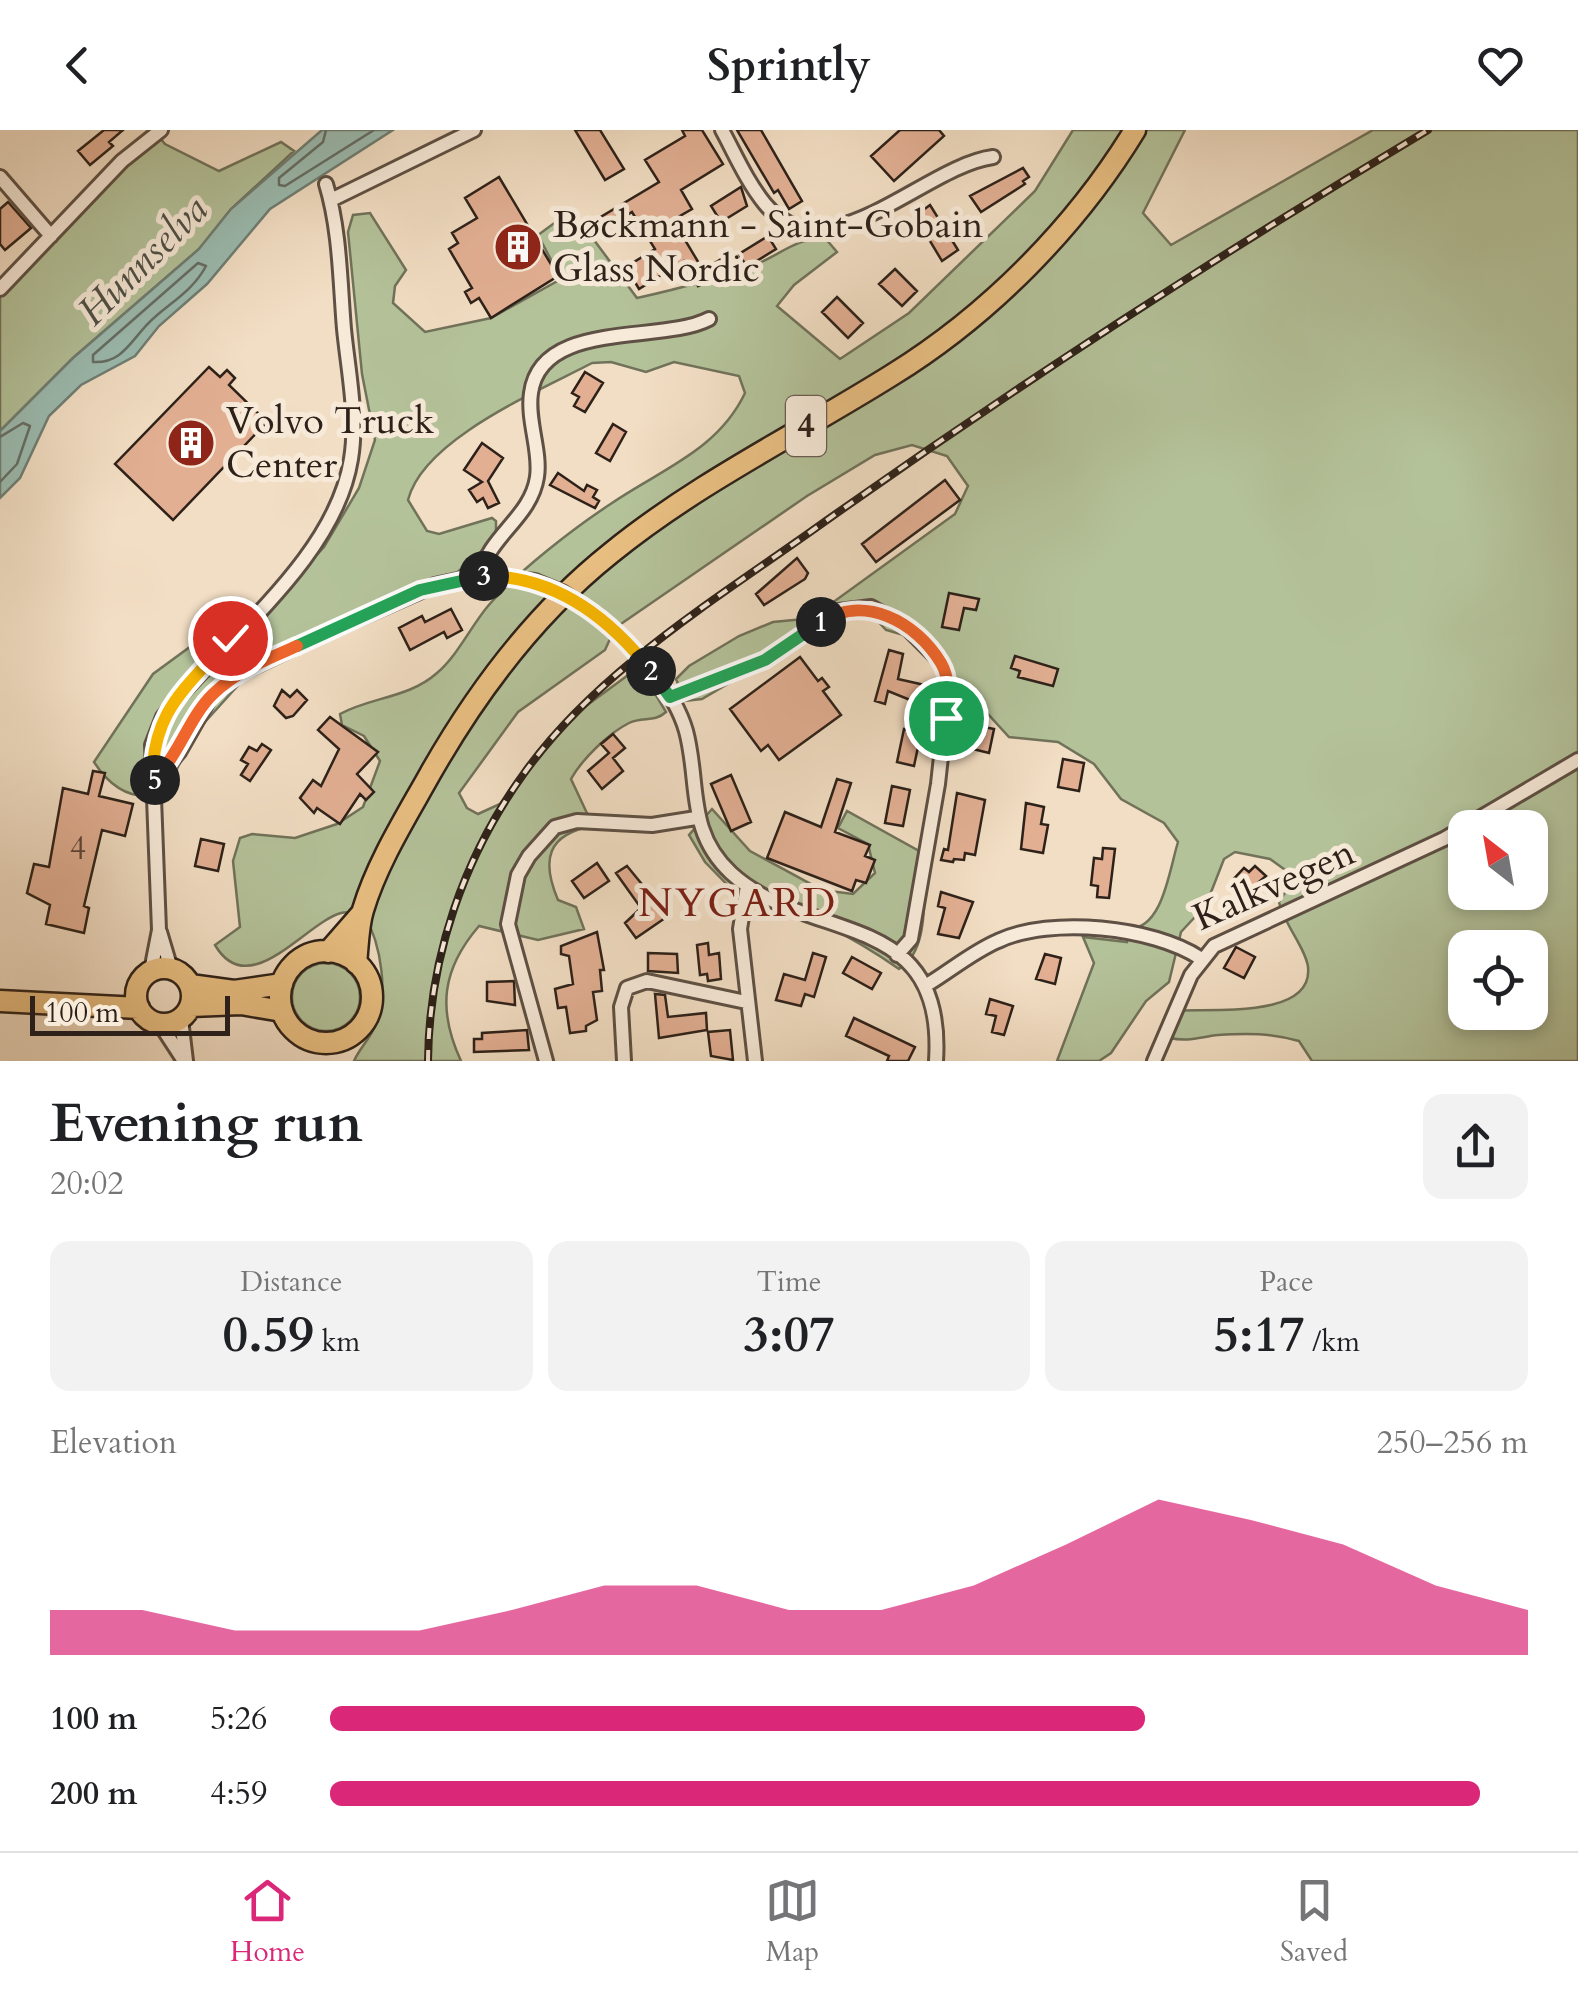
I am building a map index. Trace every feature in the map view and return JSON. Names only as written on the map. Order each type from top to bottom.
[{"type":"main road","name":"4","points":[[282,984],[304,957],[328,952],[362,913],[395,839],[444,749],[508,658],[570,588],[672,507],[895,374],[954,331],[1052,241],[1098,186],[1136,130]]},
{"type":"main road","name":"4","points":[[282,1011],[313,1051],[339,1051],[362,1026],[369,1013],[370,986],[356,963],[362,913]]},
{"type":"main road","points":[[328,952],[356,963]]},
{"type":"main road","points":[[138,998],[161,970],[181,1008]]},
{"type":"main road","points":[[0,1001],[138,998],[181,1008],[241,1004],[282,1011],[282,984],[234,991],[181,1008]]},
{"type":"street","points":[[0,288],[122,161],[161,130]]},
{"type":"street","points":[[331,200],[474,130]]},
{"type":"street","points":[[722,130],[763,202],[796,228],[820,230],[860,220],[958,166],[994,157]]},
{"type":"street","points":[[0,178],[50,236]]},
{"type":"street","points":[[161,970],[152,745],[163,717],[308,555],[342,488],[351,458],[352,414],[331,200],[326,184]]},
{"type":"street","points":[[481,576],[485,558],[526,508],[538,476],[531,396],[536,376],[548,360],[614,334],[672,331],[709,318]]},
{"type":"street","points":[[152,784],[180,752],[211,696],[247,668],[420,590],[481,576],[534,581],[562,592],[598,616],[647,666],[670,697],[686,730],[696,818],[720,862],[747,886],[838,922],[897,955],[925,986],[936,1008],[936,1061]]},
{"type":"street","points":[[670,697],[765,660],[838,610],[871,607],[906,627],[941,662],[949,684],[938,784],[911,940],[897,955]]},
{"type":"street","name":"Kalkvegen","points":[[925,986],[1016,934],[1104,929],[1170,940],[1200,958],[1236,934],[1350,886],[1444,839],[1578,760]]},
{"type":"street","points":[[546,1061],[508,924],[518,876],[529,856],[556,827],[577,822],[652,826],[696,818]]},
{"type":"street","points":[[747,886],[740,929],[755,1061]]},
{"type":"street","points":[[1154,1061],[1200,958]]},
{"type":"street","points":[[624,1061],[621,1007],[627,988],[637,983],[746,1002]]},
{"type":"street","points":[[181,1008],[185,1061]]},
{"type":"street","points":[[181,1008],[185,1061]]},
{"type":"green space","points":[[1073,130],[1185,130],[1143,213],[1171,245],[1373,130],[1578,130],[1578,1061],[1312,1061],[1299,1041],[1279,1036],[1170,1038],[1170,1011],[1275,1004],[1293,997],[1305,985],[1306,960],[1279,902],[1295,877],[1270,859],[1235,852],[1224,859],[1206,905],[1181,932],[1169,982],[1146,1001],[1111,1053],[1099,1061],[1057,1061],[1094,963],[1083,937],[1127,942],[1129,929],[1150,919],[1163,896],[1178,842],[1164,823],[1121,799],[1094,764],[1058,742],[1009,737],[976,701],[949,681],[921,640],[886,630],[873,616],[843,616],[702,699],[685,701],[676,679],[689,666],[739,636],[773,622],[804,619],[821,611],[955,514],[968,486],[947,456],[912,445],[875,455],[807,496],[615,628],[605,650],[518,712],[459,793],[467,808],[478,814],[500,804],[575,714],[635,670],[641,670],[666,712],[629,723],[613,733],[571,779],[593,826],[557,842],[549,861],[550,873],[558,900],[576,907],[584,929],[538,940],[479,926],[457,958],[446,1007],[461,1061],[354,1061],[374,1028],[382,1001],[379,955],[364,914],[344,912],[327,920],[260,963],[244,966],[229,961],[215,945],[240,927],[233,861],[240,838],[252,834],[295,838],[337,824],[363,807],[380,761],[364,736],[342,725],[340,714],[414,688],[437,673],[488,606],[515,579],[597,513],[704,444],[734,413],[745,393],[739,376],[674,362],[646,372],[611,362],[592,363],[486,419],[436,457],[418,478],[408,500],[427,531],[439,534],[492,518],[496,521],[496,539],[439,588],[242,681],[196,732],[164,794],[142,796],[123,790],[107,779],[94,762],[153,674],[213,630],[231,630],[264,611],[324,547],[359,488],[375,440],[362,374],[348,232],[353,215],[370,213],[406,270],[395,286],[393,303],[425,332],[491,318],[561,279],[538,235],[568,213],[574,213],[637,298],[729,274],[798,243],[825,238],[837,252],[794,285],[777,306],[840,359],[909,313],[1035,191]]},
{"type":"green space","points":[[156,133],[165,144],[219,171],[281,142],[294,151],[231,209],[199,249],[73,358],[0,431],[0,283]]},
{"type":"green space","points":[[712,809],[750,851],[822,890],[853,894],[875,873],[868,844],[838,828],[847,811],[919,851],[926,861],[923,921],[909,961],[899,969],[805,916],[765,905],[748,906],[705,862],[689,835]]},
{"type":"green space","points":[[326,963],[350,973],[360,997],[350,1021],[326,1031],[302,1021],[292,997],[302,973]]},
{"type":"water","points":[[322,130],[393,130],[270,209],[207,284],[159,326],[135,356],[81,385],[49,416],[20,478],[0,498],[0,431],[73,358],[199,249],[231,209]]},
{"type":"building","points":[[104,130],[123,130],[109,142],[113,146],[90,165],[78,151]]},
{"type":"building","points":[[575,130],[600,130],[624,169],[605,180]]},
{"type":"building","points":[[682,130],[702,130],[723,164],[681,190],[692,209],[673,220],[703,270],[723,258],[731,270],[698,286],[684,261],[639,289],[626,267],[655,249],[632,212],[605,229],[599,218],[659,182],[645,160],[685,136]]},
{"type":"building","points":[[737,130],[761,130],[802,201],[789,209],[778,190],[774,193]]},
{"type":"building","points":[[900,130],[939,130],[944,136],[894,181],[871,156]]},
{"type":"building","points":[[1023,168],[1029,177],[1023,181],[1025,184],[981,212],[970,196]]},
{"type":"building","points":[[499,177],[558,276],[491,318],[479,298],[471,303],[465,292],[472,288],[449,249],[458,243],[452,233],[477,218],[465,198]]},
{"type":"building","points":[[741,187],[747,206],[721,222],[711,206]]},
{"type":"building","points":[[8,202],[31,228],[5,250],[0,244],[0,209]]},
{"type":"building","points":[[930,205],[958,250],[942,261],[915,216]]},
{"type":"building","points":[[768,236],[776,249],[747,267],[739,254]]},
{"type":"building","points":[[895,269],[917,291],[902,306],[879,284]]},
{"type":"building","points":[[837,297],[863,323],[848,338],[822,312]]},
{"type":"building","name":"Volvo Truck Center","points":[[209,367],[220,377],[227,370],[235,378],[229,385],[267,422],[173,520],[115,464]]},
{"type":"building","points":[[585,372],[603,383],[585,412],[574,406],[579,397],[572,393]]},
{"type":"building","points":[[613,424],[626,432],[610,461],[596,453]]},
{"type":"building","points":[[482,443],[503,458],[488,481],[499,503],[488,508],[483,498],[477,502],[469,490],[482,482],[464,470]]},
{"type":"building","points":[[558,473],[584,491],[587,485],[597,490],[593,497],[599,501],[595,508],[550,485]]},
{"type":"building","points":[[945,480],[960,500],[876,562],[862,544]]},
{"type":"building","points":[[797,558],[808,573],[805,579],[764,605],[756,594]]},
{"type":"building","points":[[949,593],[979,599],[976,610],[964,608],[959,630],[942,627]]},
{"type":"building","points":[[451,609],[462,630],[447,638],[444,632],[410,650],[399,628],[422,616],[425,622]]},
{"type":"building","points":[[889,650],[903,654],[898,679],[929,686],[925,706],[888,691],[885,704],[875,701]]},
{"type":"building","points":[[1015,656],[1058,669],[1053,686],[1018,677],[1020,671],[1011,668]]},
{"type":"building","points":[[800,657],[818,681],[822,678],[829,687],[823,691],[841,715],[779,760],[768,745],[761,751],[730,709]]},
{"type":"building","points":[[282,690],[290,697],[297,690],[307,700],[293,716],[286,718],[274,706]]},
{"type":"building","points":[[330,717],[378,752],[357,774],[374,792],[366,800],[360,794],[340,824],[317,808],[314,813],[300,798],[313,780],[321,786],[339,749],[318,730]]},
{"type":"building","points":[[974,725],[994,729],[989,753],[969,748]]},
{"type":"building","points":[[904,729],[921,733],[914,766],[897,762]]},
{"type":"building","points":[[613,734],[625,748],[613,758],[623,771],[602,789],[588,771],[609,753],[601,744]]},
{"type":"building","points":[[262,744],[271,750],[250,781],[241,775],[248,764],[241,760],[249,747],[257,751]]},
{"type":"building","points":[[1063,759],[1084,763],[1079,791],[1058,787]]},
{"type":"building","points":[[93,771],[105,773],[99,796],[133,804],[125,836],[102,830],[84,906],[89,908],[84,933],[46,924],[50,905],[27,893],[34,864],[49,867],[63,788],[88,794]]},
{"type":"building","points":[[731,775],[751,822],[731,831],[711,784]]},
{"type":"building","points":[[837,779],[851,783],[835,832],[870,845],[865,856],[875,860],[866,883],[856,880],[852,891],[767,858],[785,812],[821,827]]},
{"type":"building","points":[[892,786],[910,790],[903,826],[885,823]]},
{"type":"building","points":[[957,793],[985,800],[975,855],[965,853],[964,860],[953,862],[941,860],[944,849],[948,850]]},
{"type":"building","points":[[1026,803],[1044,807],[1041,824],[1048,825],[1043,853],[1021,849]]},
{"type":"building","points":[[201,839],[224,844],[218,871],[195,866]]},
{"type":"building","points":[[1103,848],[1115,849],[1109,898],[1097,897],[1098,886],[1091,885],[1094,858],[1102,859]]},
{"type":"building","points":[[597,863],[609,881],[584,898],[572,881]]},
{"type":"building","points":[[627,866],[668,916],[636,938],[625,923],[641,908],[616,873]]},
{"type":"building","points":[[1255,866],[1266,876],[1242,896],[1229,884],[1244,868],[1249,872]]},
{"type":"building","points":[[941,892],[973,902],[959,938],[938,934],[945,908],[938,906]]},
{"type":"building","points":[[597,932],[604,970],[600,970],[602,991],[593,992],[597,1020],[586,1026],[586,1031],[570,1033],[566,1007],[558,1008],[555,989],[573,984],[569,956],[561,954],[561,946]]},
{"type":"building","points":[[708,943],[709,955],[719,953],[721,979],[708,981],[707,974],[700,975],[697,945]]},
{"type":"building","points":[[1236,947],[1255,957],[1244,978],[1224,968]]},
{"type":"building","points":[[648,953],[677,954],[678,973],[648,971]]},
{"type":"building","points":[[813,953],[826,957],[814,997],[805,994],[801,1006],[776,1000],[784,974],[805,980]]},
{"type":"building","points":[[1045,954],[1061,958],[1055,984],[1036,979]]},
{"type":"building","points":[[852,957],[881,973],[872,989],[843,973]]},
{"type":"building","points":[[514,981],[515,1005],[487,1001],[487,982]]},
{"type":"building","points":[[655,994],[665,995],[668,1017],[706,1013],[707,1030],[659,1038]]},
{"type":"building","points":[[990,999],[1013,1006],[1004,1035],[992,1032],[996,1016],[986,1014]]},
{"type":"building","points":[[854,1018],[915,1047],[908,1061],[887,1061],[889,1056],[846,1036]]},
{"type":"building","points":[[527,1030],[529,1050],[474,1052],[474,1039],[482,1039],[482,1033]]},
{"type":"building","points":[[730,1030],[733,1060],[711,1056],[708,1032]]},
{"type":"railway","points":[[428,1061],[430,1022],[443,946],[468,873],[503,804],[525,772],[587,702],[697,611],[964,425],[1271,225],[1428,130]]},
{"type":"place","name":"Bøckmann - Saint-Gobain Glass Nordic","points":[[518,247]]},
{"type":"place","name":"Volvo Truck Center","points":[[191,443]]},
{"type":"district","name":"NYGARD","points":[[738,903]]},
{"type":"route","points":[[230,638],[163,717],[152,745],[152,784],[180,752],[211,696],[247,668],[420,590],[467,577],[508,576],[534,581],[576,600],[616,634],[670,697],[765,660],[838,610],[871,607],[906,627],[941,662],[949,684],[946,718]]},
{"type":"water label","name":"Hunnselva","points":[[143,261]]}]
